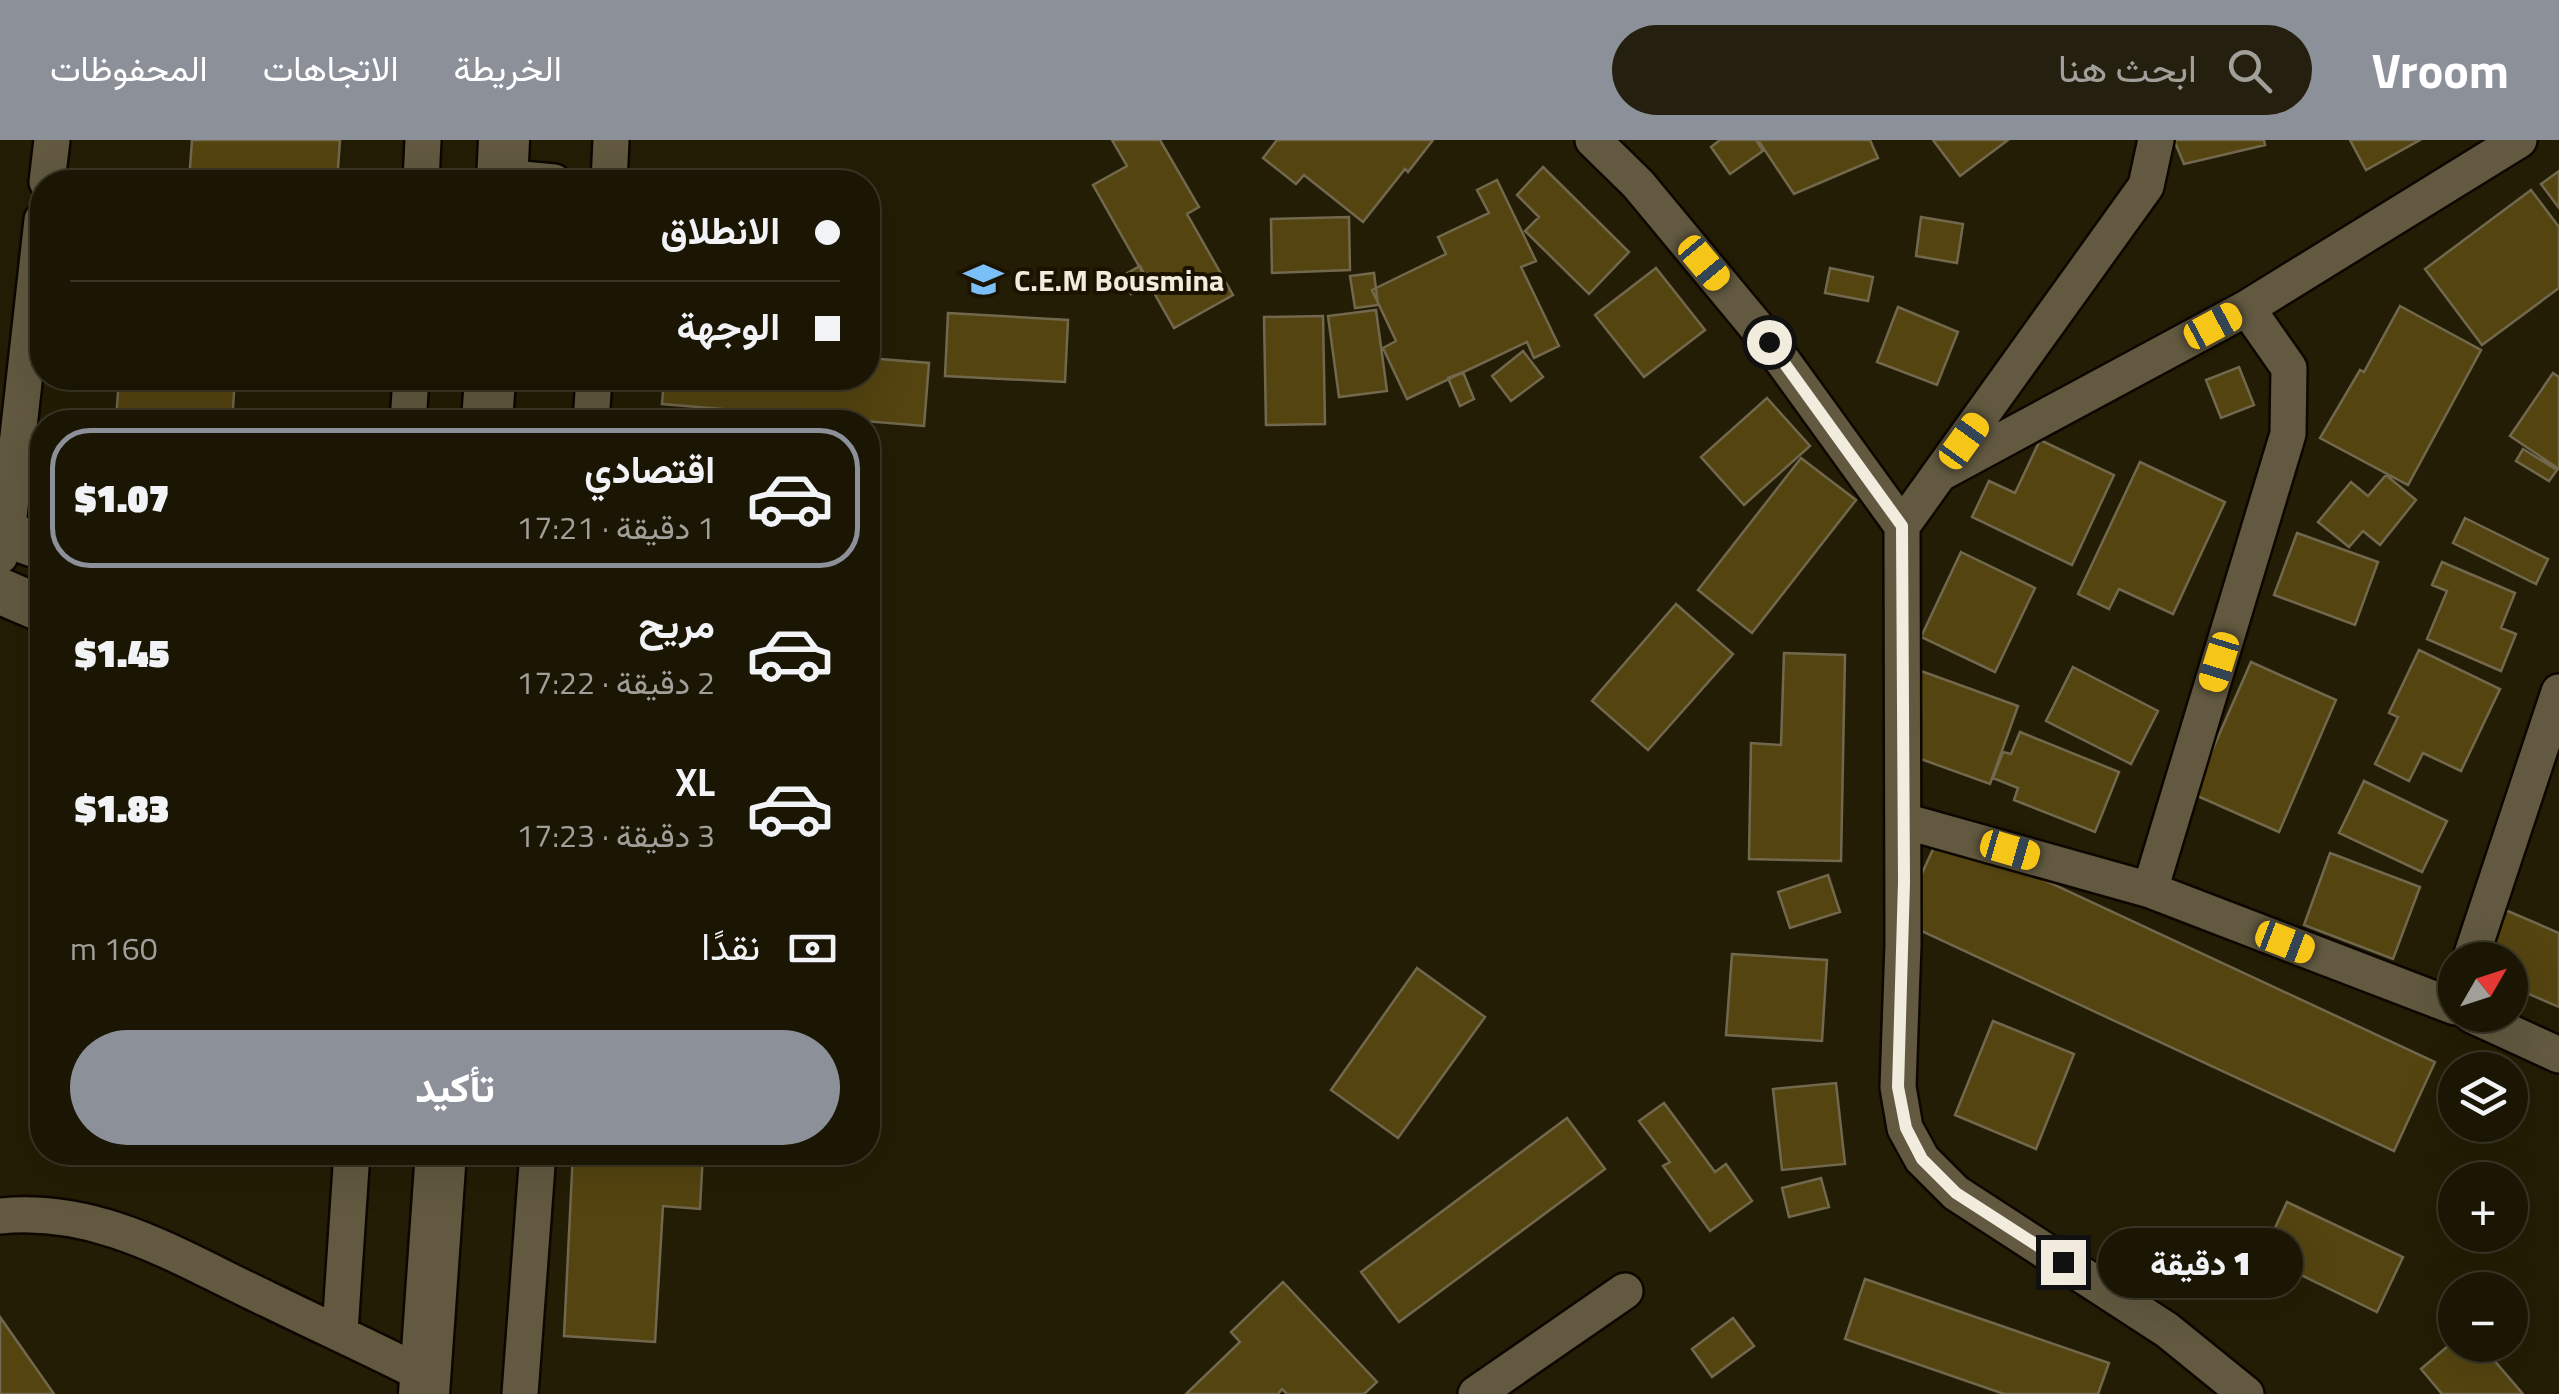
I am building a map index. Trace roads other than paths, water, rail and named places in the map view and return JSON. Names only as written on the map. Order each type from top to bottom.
[{"type":"main road","points":[[425,1385],[440,1165]]},
{"type":"street","points":[[48,170],[52,140]]},
{"type":"street","points":[[422,170],[423,140]]},
{"type":"street","points":[[609,170],[612,140]]},
{"type":"street","points":[[1594,140],[1638,184],[1769,342],[1902,526],[1904,821],[1898,1087],[1906,1128],[1922,1159],[1956,1193],[2167,1330],[2246,1394]]},
{"type":"street","points":[[1902,526],[2146,186],[2156,140]]},
{"type":"street","points":[[1941,473],[2247,308],[2519,140]]},
{"type":"street","points":[[2150,890],[2288,434],[2289,368],[2247,308]]},
{"type":"street","points":[[12,542],[30,349]]},
{"type":"street","points":[[0,592],[30,604]]},
{"type":"street","points":[[2476,942],[2559,692]]},
{"type":"street","points":[[1904,821],[2150,890],[2438,1000]]},
{"type":"street","points":[[2509,1032],[2559,1055]]},
{"type":"street","points":[[340,1331],[351,1165]]},
{"type":"street","points":[[520,1394],[537,1165]]},
{"type":"street","points":[[0,1216],[54,1215],[103,1223],[340,1331],[425,1385]]},
{"type":"street","points":[[1476,1394],[1625,1291]]},
{"type":"place","name":"C.E.M Bousmina","points":[[984,280]]}]
